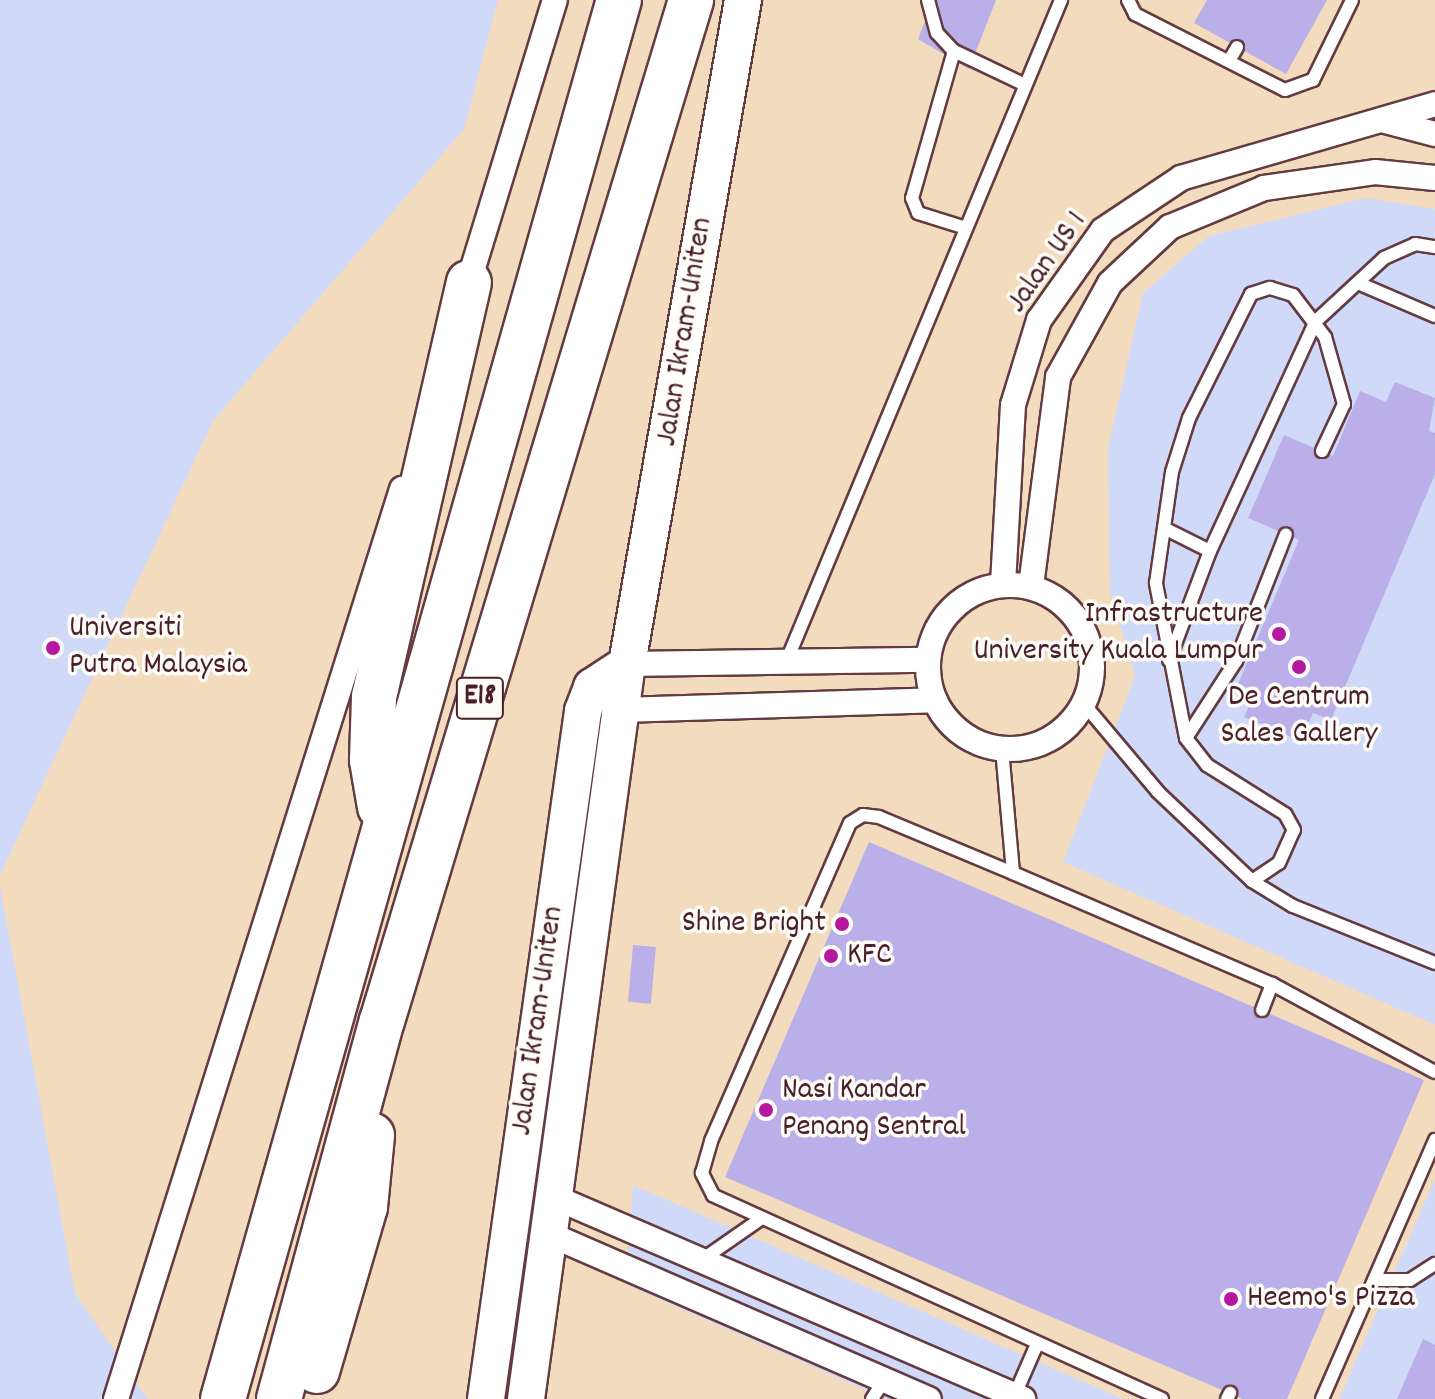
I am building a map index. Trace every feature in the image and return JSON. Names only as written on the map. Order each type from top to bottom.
[{"type":"highway","name":"E18","points":[[223,1399],[383,821],[619,0]]},
{"type":"highway","name":"E18","points":[[279,1399],[382,1021],[691,0]]},
{"type":"highway","points":[[383,821],[372,760],[374,697],[469,283]]},
{"type":"highway","points":[[309,1399],[365,1207],[382,1021]]},
{"type":"main road","name":"Jalan Ikram-Uniten","points":[[526,1399],[551,1235],[627,664],[743,0]]},
{"type":"main road","name":"Jalan Ikram-Uniten","points":[[486,1399],[583,711],[592,687],[627,664]]},
{"type":"main road","points":[[499,1311],[528,1221],[541,1201],[554,1197]]},
{"type":"street","points":[[116,1399],[469,283],[555,0]]},
{"type":"street","name":"Jalan US 1","points":[[1003,584],[1013,405],[1039,320],[1103,230],[1181,178],[1435,104]]},
{"type":"street","points":[[1382,120],[1435,134]]},
{"type":"street","name":"Jalan US 1","points":[[1031,586],[1058,377],[1110,283],[1170,227],[1264,188],[1375,172],[1435,178]]},
{"type":"street","points":[[1003,584],[1031,586],[1053,596],[1085,632],[1092,680],[1084,704],[1050,739],[1002,749],[962,734],[935,700],[928,660],[952,608],[1003,584]]},
{"type":"street","points":[[627,664],[928,660]]},
{"type":"street","points":[[621,710],[935,700]]},
{"type":"street","points":[[554,1197],[706,1257],[1017,1398]]},
{"type":"street","points":[[551,1235],[879,1389],[929,1399]]},
{"type":"lane","points":[[928,0],[937,33],[954,51],[1021,83]]},
{"type":"lane","points":[[787,660],[1021,83],[1061,0]]},
{"type":"lane","points":[[1128,0],[1135,14],[1285,90],[1302,89],[1352,0]]},
{"type":"lane","points":[[1229,61],[1237,47]]},
{"type":"lane","points":[[954,51],[912,198],[918,213],[963,227]]},
{"type":"lane","points":[[1167,666],[1210,551],[1316,321],[1384,258],[1415,244],[1435,247]]},
{"type":"lane","points":[[1358,283],[1435,316]]},
{"type":"lane","points":[[1252,881],[1279,863],[1294,830],[1285,814],[1207,765],[1186,738],[1167,666],[1156,583],[1164,528],[1189,418],[1236,310],[1251,294],[1270,288],[1293,295],[1316,321],[1344,404],[1322,451]]},
{"type":"lane","points":[[1164,528],[1210,551]]},
{"type":"lane","points":[[1186,738],[1236,661],[1286,534]]},
{"type":"lane","points":[[1084,704],[1158,792],[1252,881],[1293,906],[1435,963]]},
{"type":"lane","points":[[1002,749],[1013,873]]},
{"type":"lane","points":[[1162,1399],[759,1220],[713,1195],[702,1173],[850,823],[863,815],[879,817],[1013,873],[1272,984],[1360,1035],[1435,1072]]},
{"type":"lane","points":[[1262,1010],[1272,984]]},
{"type":"lane","points":[[1352,1049],[1360,1035]]},
{"type":"lane","points":[[1322,1399],[1435,1140]]},
{"type":"lane","points":[[706,1257],[759,1220]]},
{"type":"lane","points":[[1374,1280],[1410,1280],[1435,1264]]},
{"type":"lane","points":[[1017,1398],[1037,1344]]},
{"type":"shaded area","name":"Universiti Putra Malaysia","points":[[0,0],[498,0],[464,129],[213,421],[0,875]]},
{"type":"shaded area","name":"Infrastructure University Kuala Lumpur","points":[[1366,198],[1435,209],[1435,1025],[1063,862],[1135,676],[1110,592],[1108,448],[1143,293],[1209,236]]},
{"type":"shaded area","points":[[0,886],[75,1293],[148,1399],[0,1399]]},
{"type":"shaded area","points":[[1435,1179],[1435,1399],[1339,1399]]},
{"type":"shaded area","points":[[633,1185],[1123,1399],[886,1399],[625,1284]]},
{"type":"building","points":[[933,0],[996,0],[969,69],[918,39]]},
{"type":"building","points":[[1207,0],[1327,0],[1286,74],[1194,23]]},
{"type":"building","points":[[1395,382],[1435,398],[1429,431],[1435,433],[1435,474],[1331,720],[1313,713],[1301,741],[1244,717],[1256,691],[1238,684],[1299,540],[1248,518],[1284,435],[1333,456],[1360,391],[1386,402]]},
{"type":"building","points":[[869,842],[1424,1080],[1287,1399],[1243,1399],[725,1177]]},
{"type":"building","points":[[633,945],[656,947],[651,1004],[628,1002]]},
{"type":"building","points":[[1423,1339],[1435,1345],[1435,1399],[1397,1399]]},
{"type":"place","name":"Infrastructure University Kuala Lumpur","points":[[1279,634]]},
{"type":"place","name":"Universiti Putra Malaysia","points":[[53,648]]},
{"type":"place","name":"De Centrum Sales Gallery","points":[[1299,667]]},
{"type":"place","name":"Shine Bright","points":[[842,924]]},
{"type":"place","name":"KFC","points":[[831,956]]},
{"type":"place","name":"Nasi Kandar Penang Sentral","points":[[766,1110]]},
{"type":"place","name":"Heemo's Pizza","points":[[1231,1299]]}]
